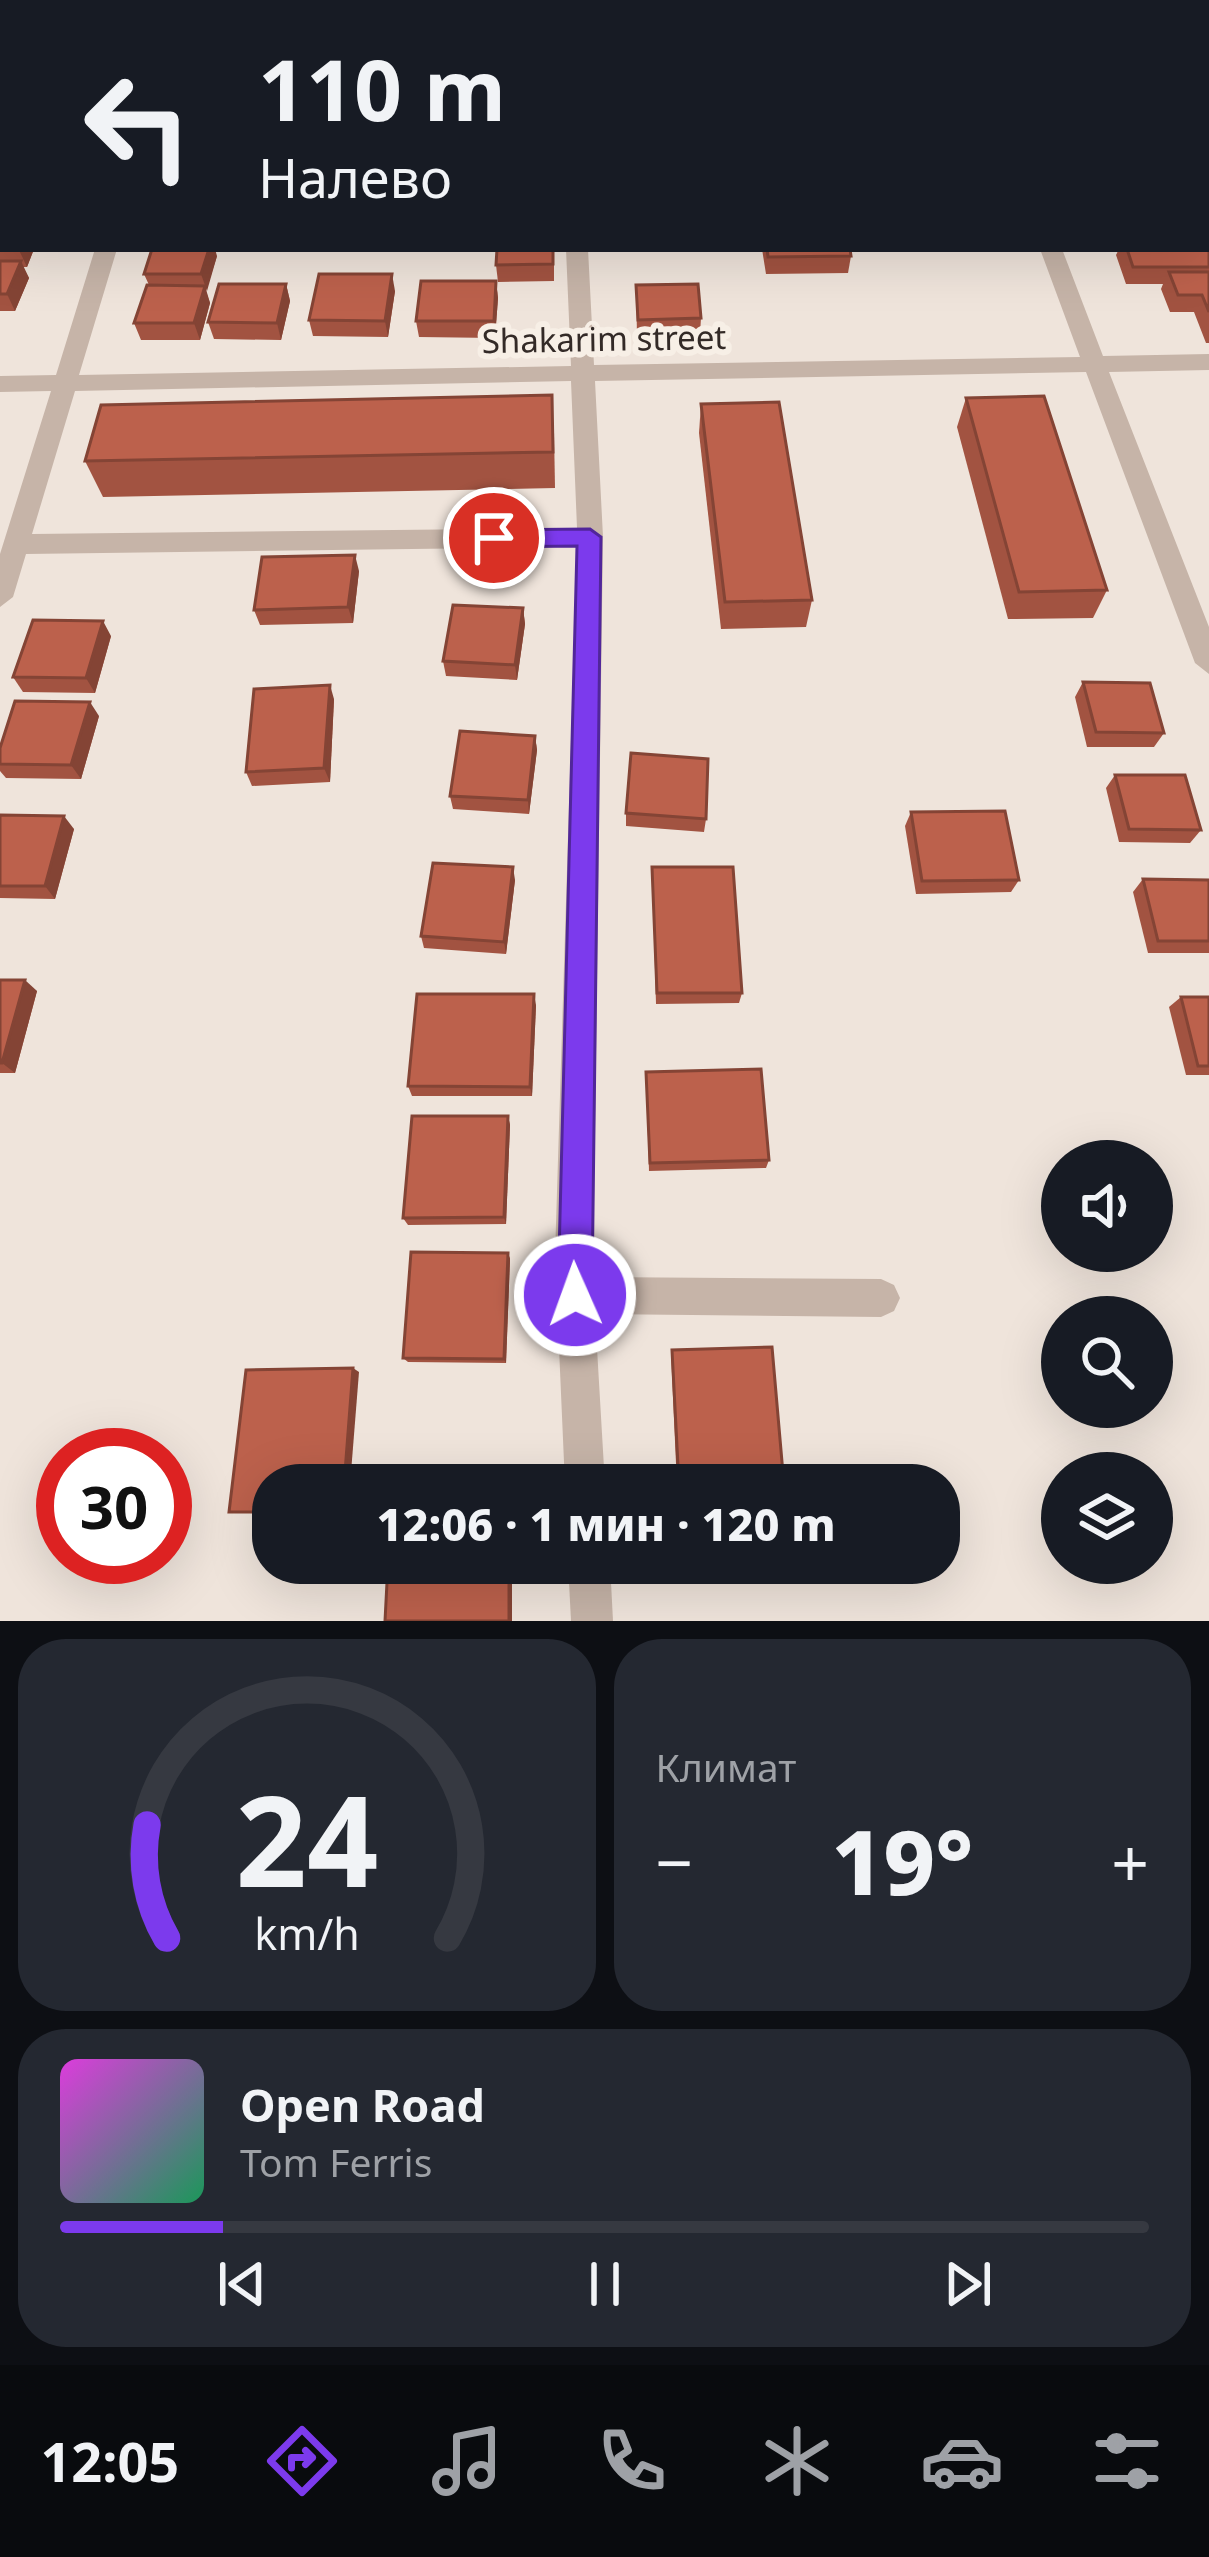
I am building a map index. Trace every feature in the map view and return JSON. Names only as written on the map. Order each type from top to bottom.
[{"type":"street","points":[[0,597],[105,252]]},
{"type":"street","points":[[577,252],[590,537],[575,1295],[584,1464]]},
{"type":"street","points":[[1052,252],[1209,663]]},
{"type":"street","name":"Shakarim street","points":[[0,384],[1209,362]]},
{"type":"street","points":[[16,544],[590,537]]},
{"type":"street","points":[[575,1295],[881,1298]]},
{"type":"street","points":[[590,1584],[592,1621]]},
{"type":"building","points":[[151,252],[208,252],[201,274],[144,274]]},
{"type":"building","points":[[497,252],[553,252],[553,264],[496,265]]},
{"type":"building","points":[[767,252],[850,252],[851,256],[768,257]]},
{"type":"building","points":[[1128,252],[1209,252],[1209,267],[1133,267]]},
{"type":"building","points":[[0,261],[21,261],[7,294],[0,294]]},
{"type":"building","points":[[1169,272],[1209,272],[1209,312],[1202,295],[1178,295]]},
{"type":"building","points":[[319,274],[392,274],[385,321],[309,320]]},
{"type":"building","points":[[421,281],[496,281],[494,321],[416,321]]},
{"type":"building","points":[[219,284],[286,284],[277,323],[208,322]]},
{"type":"building","points":[[698,284],[701,318],[638,320],[636,285]]},
{"type":"building","points":[[147,285],[205,286],[194,323],[134,323]]},
{"type":"building","points":[[552,395],[553,452],[85,461],[101,405]]},
{"type":"building","points":[[1044,396],[1107,590],[1019,592],[966,398]]},
{"type":"building","points":[[779,402],[812,600],[725,602],[701,404]]},
{"type":"building","points":[[355,555],[348,607],[254,610],[262,557]]},
{"type":"building","points":[[453,605],[523,608],[515,665],[443,661]]},
{"type":"building","points":[[33,620],[103,621],[86,678],[13,677]]},
{"type":"building","points":[[1083,682],[1150,683],[1164,733],[1096,732]]},
{"type":"building","points":[[330,685],[324,768],[246,772],[254,689]]},
{"type":"building","points":[[15,701],[90,702],[71,765],[0,764],[0,748]]},
{"type":"building","points":[[460,731],[535,736],[528,800],[450,796]]},
{"type":"building","points":[[631,753],[708,759],[706,819],[626,813]]},
{"type":"building","points":[[1115,775],[1185,775],[1201,830],[1129,829]]},
{"type":"building","points":[[1005,811],[1019,880],[922,881],[911,812]]},
{"type":"building","points":[[0,815],[64,816],[45,886],[0,886]]},
{"type":"building","points":[[433,863],[513,867],[504,942],[421,936]]},
{"type":"building","points":[[652,867],[733,867],[742,993],[657,993]]},
{"type":"building","points":[[1143,879],[1209,880],[1209,941],[1158,941]]},
{"type":"building","points":[[0,980],[25,980],[2,1063],[0,1063]]},
{"type":"building","points":[[417,994],[534,994],[530,1087],[408,1086]]},
{"type":"building","points":[[1181,997],[1209,997],[1209,1066],[1198,1066]]},
{"type":"building","points":[[761,1069],[769,1160],[650,1163],[646,1072]]},
{"type":"building","points":[[412,1116],[508,1116],[504,1217],[403,1218]]},
{"type":"building","points":[[411,1252],[508,1253],[504,1359],[403,1358]]},
{"type":"building","points":[[772,1347],[782,1464],[678,1464],[672,1350]]},
{"type":"building","points":[[353,1368],[346,1464],[252,1464],[252,1512],[229,1512],[246,1370]]},
{"type":"building","points":[[387,1584],[509,1584],[509,1621],[385,1621]]},
{"type":"route","points":[[494,538],[590,537],[575,1295]]}]
